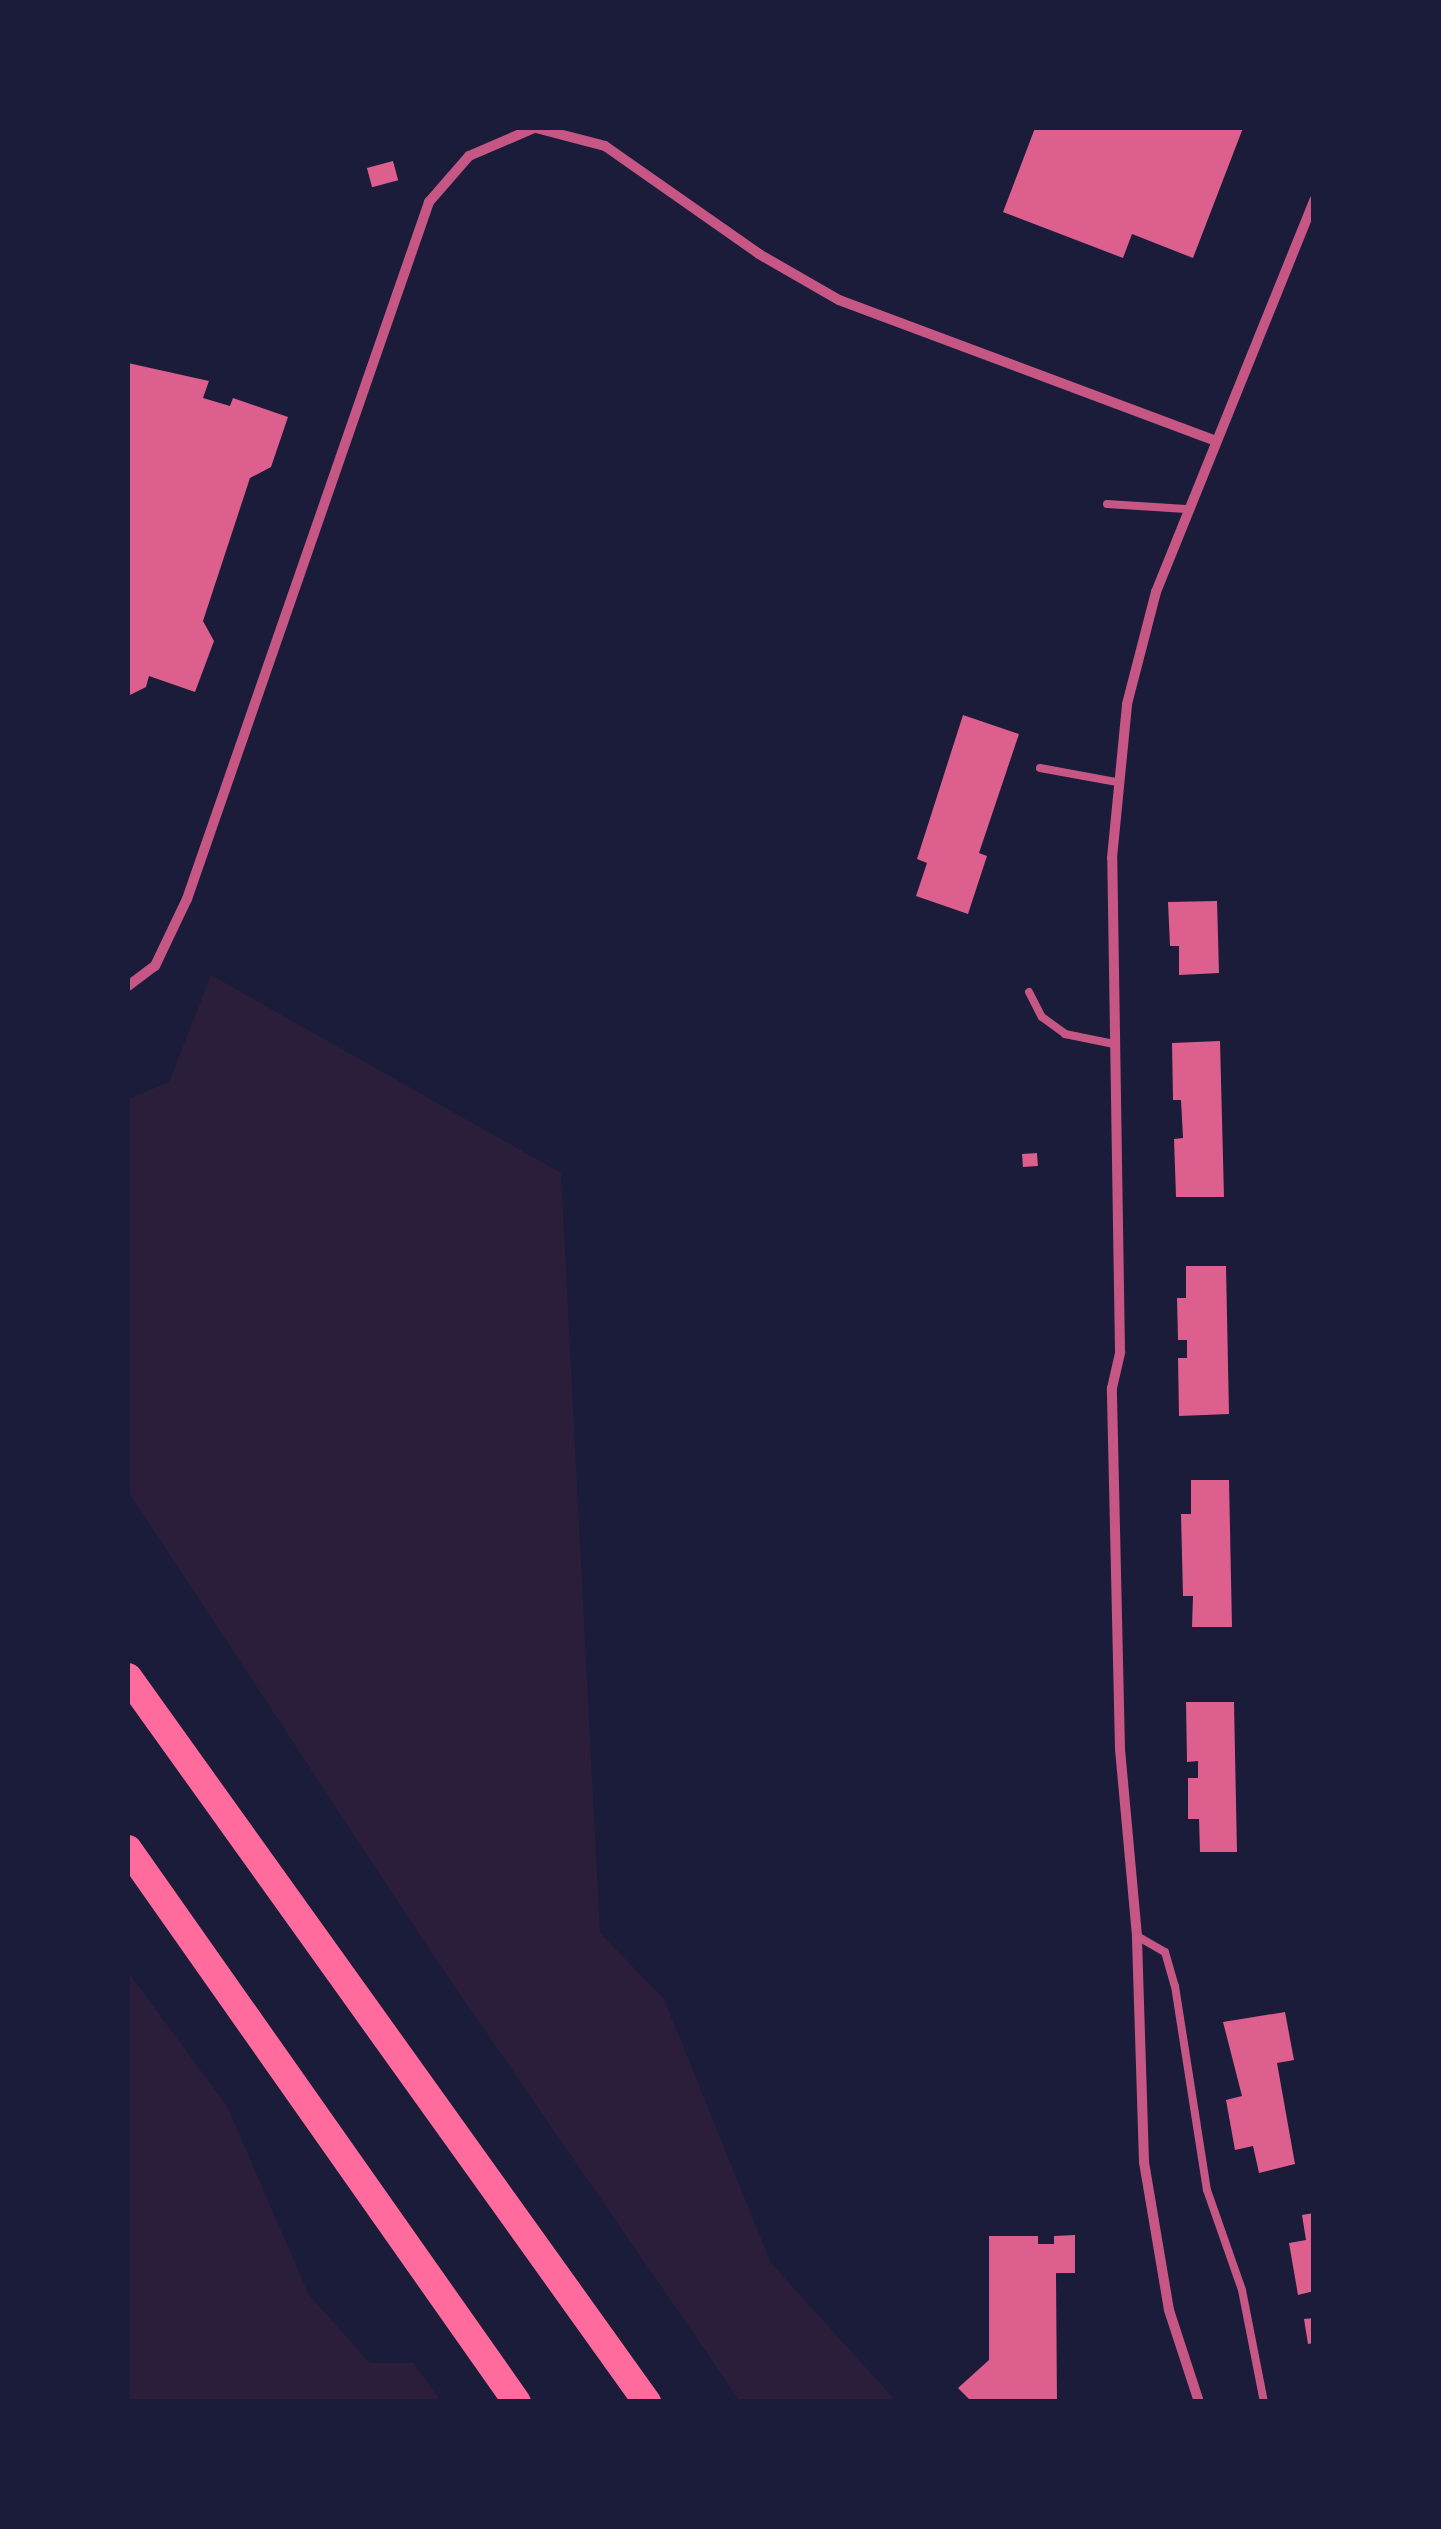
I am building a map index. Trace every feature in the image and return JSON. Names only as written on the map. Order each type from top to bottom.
[{"type":"highway","points":[[128,1676],[646,2402]]},
{"type":"highway","points":[[128,1849],[517,2402]]},
{"type":"street","points":[[128,986],[154,966],[187,899],[429,202],[468,156],[535,128],[604,146],[759,254],[839,300],[1213,440]]},
{"type":"street","points":[[1200,2402],[1169,2310],[1144,2162],[1137,1936],[1120,1748],[1112,1486],[1112,1388],[1120,1352],[1114,1044],[1116,782],[1136,668],[1186,510],[1314,200]]},
{"type":"lane","points":[[1106,504],[1186,510]]},
{"type":"lane","points":[[1040,768],[1116,782]]},
{"type":"lane","points":[[1029,992],[1042,1017],[1066,1034],[1114,1044]]},
{"type":"lane","points":[[1137,1936],[1165,1952],[1175,1986],[1207,2190],[1242,2290],[1264,2402]]},
{"type":"shaded area","points":[[211,975],[561,1173],[600,1933],[664,1999],[771,2263],[896,2401],[740,2401],[431,1952],[128,1491],[128,1099],[169,1082]]},
{"type":"shaded area","points":[[128,1972],[227,2106],[309,2295],[370,2363],[413,2363],[441,2401],[128,2401]]},
{"type":"building","points":[[1035,128],[1243,128],[1193,258],[1132,234],[1123,258],[1003,212]]},
{"type":"building","points":[[393,161],[398,180],[372,187],[367,168]]},
{"type":"building","points":[[128,363],[209,381],[203,398],[230,406],[233,398],[288,417],[271,467],[250,478],[203,621],[214,641],[195,692],[149,676],[146,687],[128,696]]},
{"type":"building","points":[[963,715],[1019,734],[979,853],[987,856],[968,914],[916,896],[927,863],[917,859]]},
{"type":"building","points":[[1217,901],[1219,973],[1179,975],[1179,946],[1170,946],[1168,902]]},
{"type":"building","points":[[1220,1041],[1224,1197],[1176,1197],[1174,1139],[1183,1138],[1181,1100],[1173,1100],[1172,1043]]},
{"type":"building","points":[[1037,1153],[1038,1166],[1023,1167],[1022,1154]]},
{"type":"building","points":[[1186,1266],[1226,1266],[1229,1414],[1179,1416],[1178,1358],[1187,1358],[1187,1340],[1178,1340],[1177,1298],[1186,1298]]},
{"type":"building","points":[[1191,1480],[1229,1480],[1232,1627],[1192,1627],[1193,1596],[1183,1596],[1181,1514],[1191,1514]]},
{"type":"building","points":[[1186,1702],[1234,1702],[1237,1852],[1200,1852],[1199,1819],[1188,1819],[1188,1778],[1198,1778],[1198,1761],[1187,1762]]},
{"type":"building","points":[[1285,2012],[1294,2060],[1277,2063],[1295,2164],[1259,2173],[1253,2146],[1235,2150],[1226,2100],[1242,2096],[1223,2022]]},
{"type":"building","points":[[1314,2213],[1314,2291],[1298,2295],[1289,2243],[1306,2240],[1302,2215]]},
{"type":"building","points":[[1075,2235],[1075,2273],[1056,2273],[1057,2402],[972,2402],[958,2388],[989,2360],[989,2236],[1038,2236],[1038,2244],[1054,2244],[1054,2236]]},
{"type":"building","points":[[1314,2318],[1314,2343],[1308,2344],[1304,2319]]}]
